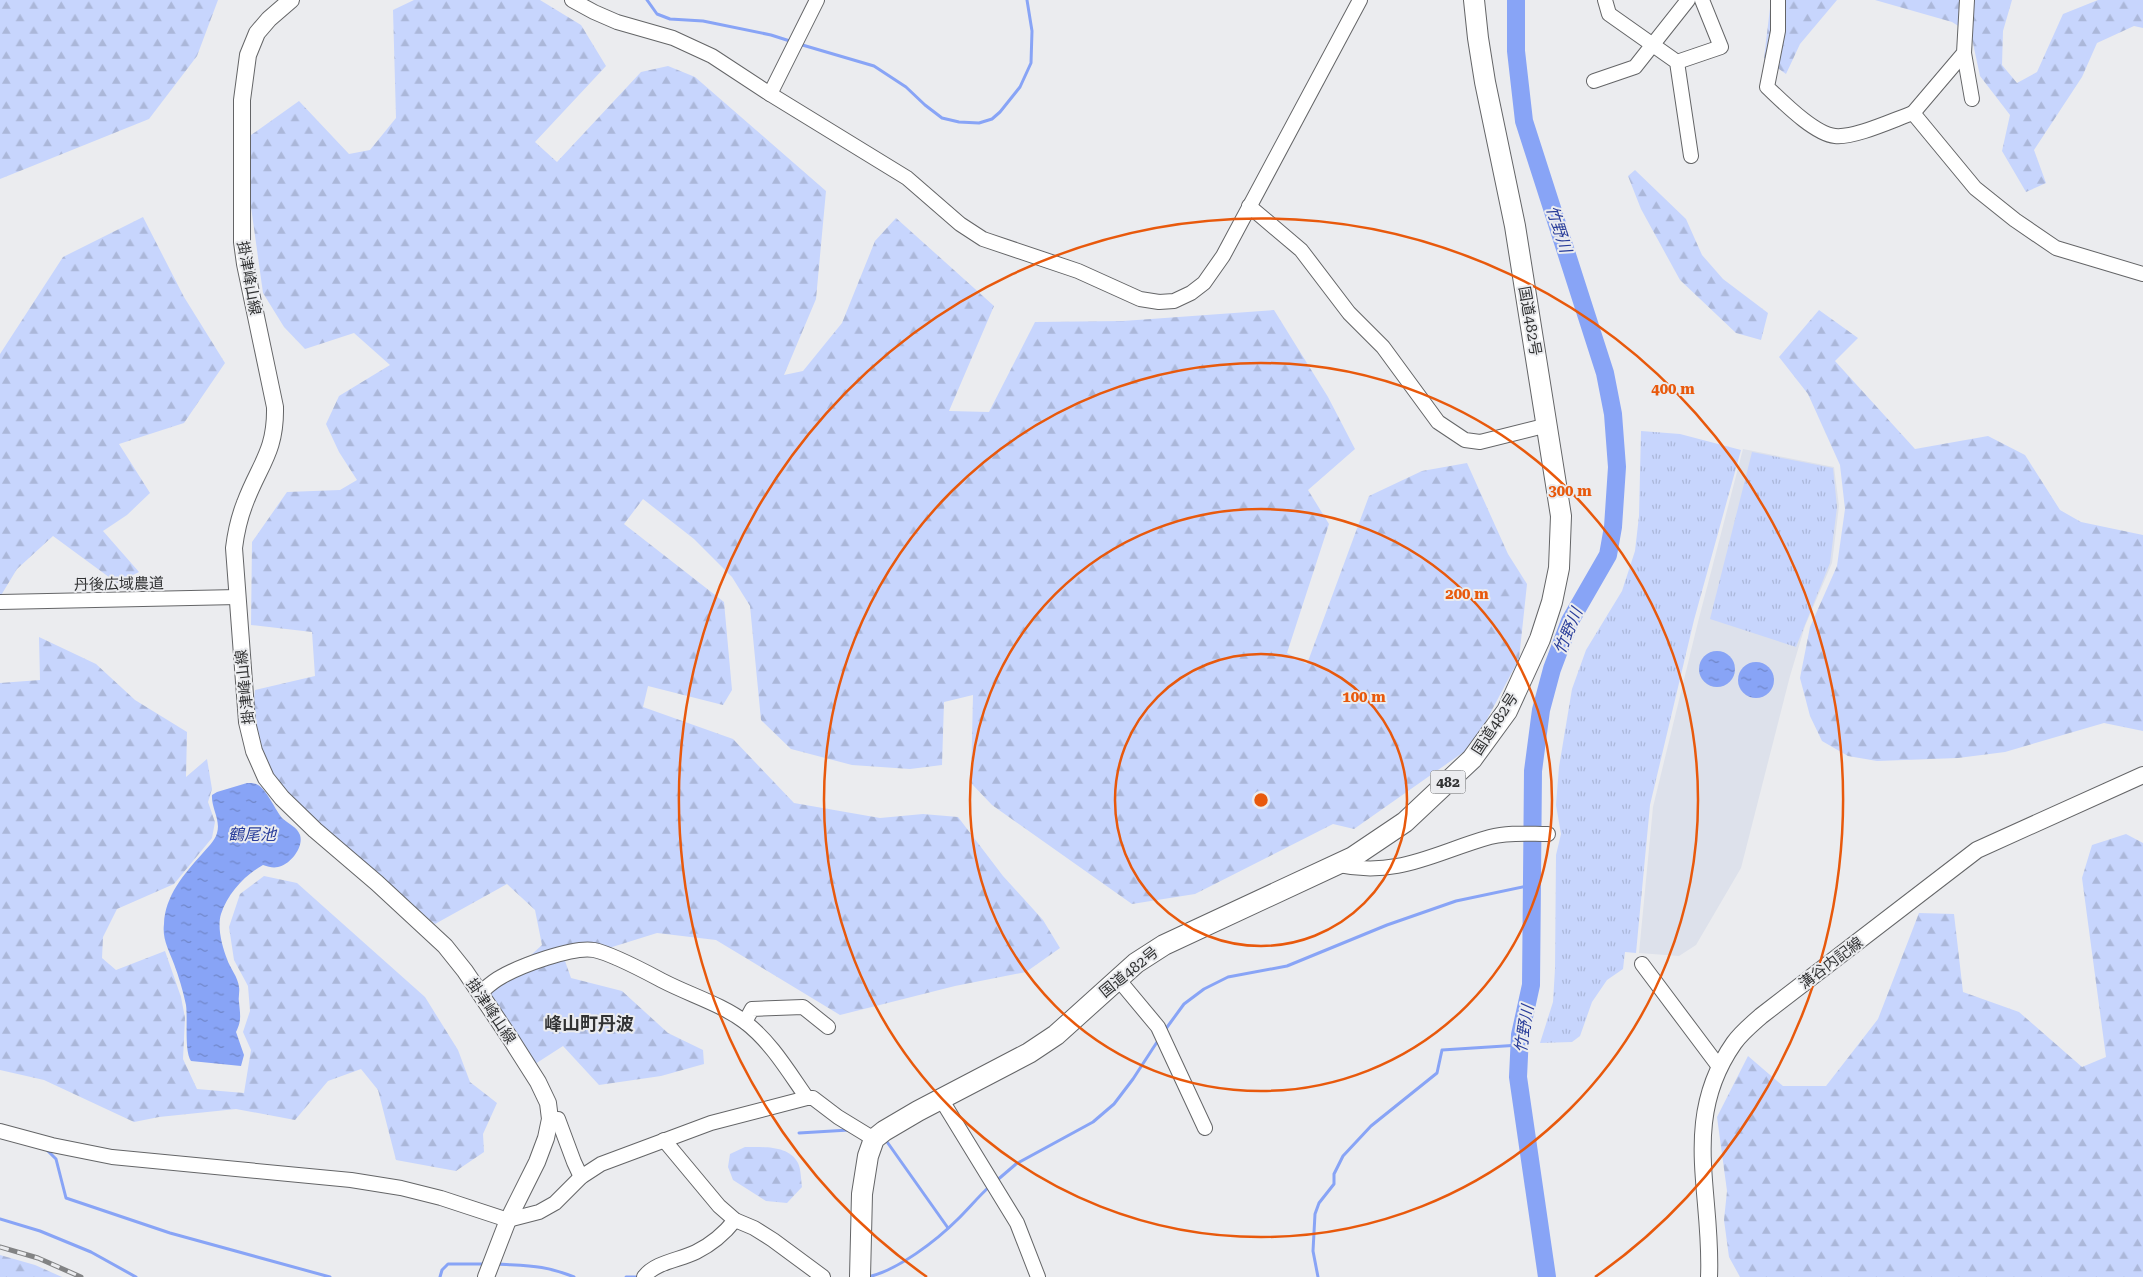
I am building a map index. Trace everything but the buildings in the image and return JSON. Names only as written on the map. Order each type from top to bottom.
[{"type":"highway","name":"国道482号","points":[[874,1139],[884,1131],[941,1099],[1029,1053],[1056,1035],[1136,963],[1164,945],[1338,865],[1405,822],[1472,759],[1507,711],[1540,638],[1552,602],[1558,568],[1561,516],[1515,226],[1485,82],[1474,0]]},
{"type":"highway","points":[[860,1277],[862,1194],[868,1156],[874,1139]]},
{"type":"main road","name":"掛津峰山線","points":[[291,0],[269,19],[257,33],[248,55],[244,77],[242,110],[242,242],[245,264],[272,387],[275,425],[268,456],[245,502],[237,524],[234,548],[247,722],[254,751],[266,778],[282,798],[315,830],[377,883],[445,946],[480,993],[538,1082],[548,1103],[550,1118],[546,1138],[537,1162],[508,1220],[489,1269]]},
{"type":"main road","name":"溝谷内記線","points":[[1712,1275],[1702,1143],[1705,1112],[1720,1068],[1734,1042],[1761,1016],[1977,850],[2143,775]]},
{"type":"street","points":[[572,0],[609,18],[673,38],[712,56],[907,178],[960,224],[984,239],[1078,271],[1140,299],[1159,302],[1174,301],[1192,293],[1204,283],[1223,256],[1360,0]]},
{"type":"street","points":[[770,94],[817,0]]},
{"type":"street","points":[[1606,0],[1609,14],[1677,62],[1691,156]]},
{"type":"street","points":[[1594,81],[1634,67],[1688,0]]},
{"type":"street","points":[[1677,62],[1721,47],[1702,0]]},
{"type":"street","points":[[1778,0],[1778,31],[1766,87],[1786,106],[1819,130],[1834,136],[1846,136],[1913,113],[1964,53]]},
{"type":"street","points":[[1967,0],[1964,53],[1972,99]]},
{"type":"street","points":[[1913,113],[1975,188],[2031,232],[2056,248],[2143,274]]},
{"type":"street","points":[[1249,206],[1301,250],[1349,313],[1383,347],[1438,422],[1465,440],[1480,442],[1548,425]]},
{"type":"street","name":"丹後広域農道","points":[[0,602],[238,598]]},
{"type":"street","points":[[1338,865],[1351,868],[1386,868],[1414,863],[1490,837],[1505,834],[1548,834]]},
{"type":"street","points":[[480,993],[499,978],[521,968],[578,950],[595,950],[721,1008],[745,1022],[774,1050],[807,1098]]},
{"type":"street","points":[[1642,964],[1720,1068]]},
{"type":"street","points":[[1118,979],[1158,1027],[1205,1128]]},
{"type":"street","points":[[745,1022],[752,1010],[803,1007],[828,1027]]},
{"type":"street","points":[[0,1131],[52,1145],[112,1157],[351,1180],[401,1188],[441,1198],[508,1220],[539,1212],[554,1202],[581,1176],[601,1164],[711,1123],[807,1098],[813,1098],[838,1117],[874,1139]]},
{"type":"street","points":[[941,1099],[1017,1223],[1038,1277]]},
{"type":"street","points":[[550,1118],[558,1119],[581,1176]]},
{"type":"street","points":[[664,1140],[719,1206],[735,1220],[754,1228],[773,1240],[823,1277]]},
{"type":"street","points":[[645,1275],[696,1252],[721,1237],[735,1220]]},
{"type":"shaded area","points":[[1743,449],[1834,467],[1839,506],[1832,563],[1805,626],[1790,676],[1741,868],[1696,945],[1679,956],[1639,953],[1653,807]]},
{"type":"green space","points":[[0,0],[218,0],[197,56],[149,119],[0,179]]},
{"type":"green space","points":[[414,0],[540,0],[581,25],[606,66],[535,142],[557,162],[641,72],[668,66],[695,77],[826,191],[816,299],[784,375],[803,371],[842,323],[875,241],[896,218],[994,306],[949,411],[989,412],[1035,322],[1123,321],[1274,310],[1328,397],[1355,449],[1308,490],[1329,524],[1287,653],[1307,664],[1369,496],[1422,471],[1467,463],[1508,554],[1527,584],[1519,659],[1485,723],[1465,751],[1354,829],[1333,824],[1195,894],[1132,904],[992,805],[971,783],[973,695],[944,702],[942,765],[910,769],[852,765],[791,749],[761,720],[750,606],[732,577],[694,539],[643,499],[624,524],[724,602],[732,690],[723,705],[648,686],[643,707],[733,739],[794,803],[880,818],[923,814],[958,817],[1003,876],[1043,920],[1060,948],[1026,972],[955,986],[840,1015],[716,940],[657,933],[609,948],[530,961],[530,956],[542,945],[535,910],[507,884],[435,924],[327,835],[272,776],[260,749],[252,719],[255,690],[315,676],[312,632],[251,625],[252,542],[287,492],[340,490],[357,480],[339,452],[326,424],[339,396],[390,365],[354,333],[305,349],[284,327],[263,293],[251,207],[251,135],[299,101],[349,154],[370,150],[396,118],[393,10]]},
{"type":"green space","points":[[1771,0],[1837,0],[1800,44],[1786,74],[1764,58]]},
{"type":"green space","points":[[1875,0],[2012,0],[2003,31],[2002,65],[2017,83],[2037,72],[2063,14],[2098,0],[2143,0],[2143,28],[2134,26],[2097,43],[2082,77],[2034,150],[2046,183],[2026,192],[2002,151],[2010,115],[1980,76],[1971,34],[1952,22]]},
{"type":"green space","points":[[1635,170],[1686,219],[1702,255],[1723,279],[1768,313],[1761,340],[1736,333],[1680,280],[1641,209],[1628,176]]},
{"type":"green space","points":[[143,217],[184,297],[225,363],[184,423],[119,444],[150,493],[127,515],[103,531],[139,572],[117,583],[53,536],[17,569],[0,597],[0,354],[63,257]]},
{"type":"green space","points":[[1819,310],[1858,338],[1835,361],[1915,449],[1988,436],[2025,455],[2060,510],[2081,522],[2143,535],[2143,731],[2104,723],[2005,752],[1958,758],[1877,761],[1848,756],[1822,741],[1810,716],[1800,678],[1810,627],[1837,566],[1845,509],[1840,465],[1808,394],[1779,357]]},
{"type":"green space","points":[[1641,431],[1680,434],[1741,450],[1694,620],[1650,805],[1636,953],[1625,952],[1623,969],[1607,980],[1592,1002],[1580,1036],[1572,1042],[1540,1043],[1553,1002],[1556,855],[1561,834],[1556,805],[1559,767],[1572,689],[1586,650],[1622,591],[1635,551],[1639,516]]},
{"type":"green space","points":[[1752,452],[1833,468],[1837,507],[1830,563],[1796,647],[1710,619]]},
{"type":"green space","points":[[39,637],[96,664],[135,700],[187,732],[186,777],[207,759],[212,789],[208,802],[215,822],[212,838],[174,884],[117,909],[103,937],[102,958],[116,970],[165,951],[181,997],[185,1018],[183,1059],[197,1089],[244,1093],[251,1050],[243,1032],[250,1011],[248,986],[234,960],[229,927],[240,894],[264,876],[297,883],[425,997],[458,1050],[470,1082],[497,1103],[483,1134],[484,1152],[456,1171],[396,1160],[378,1090],[361,1069],[328,1081],[295,1120],[236,1109],[159,1117],[134,1122],[44,1080],[0,1070],[0,683],[40,680]]},
{"type":"green space","points":[[2126,834],[2143,843],[2143,1277],[1740,1277],[1729,1257],[1724,1220],[1727,1191],[1717,1117],[1748,1056],[1783,1086],[1826,1086],[1878,1019],[1919,913],[1954,914],[1963,992],[2019,1012],[2082,1067],[2106,1057],[2082,878],[2092,845]]},
{"type":"green space","points":[[564,958],[571,978],[622,991],[668,1033],[703,1050],[704,1064],[661,1076],[599,1085],[563,1046],[532,1066],[488,992],[500,980]]},
{"type":"green space","points":[[745,1147],[774,1148],[794,1157],[799,1165],[802,1187],[787,1203],[766,1201],[733,1180],[728,1167],[730,1154]]},
{"type":"green space","points":[[0,1255],[35,1265],[62,1277],[0,1277]]},
{"type":"water","points":[[1717,651],[1724,652],[1730,656],[1734,662],[1734,676],[1730,682],[1724,686],[1717,687],[1710,686],[1704,682],[1700,676],[1699,669],[1700,662],[1704,656],[1710,652]]},
{"type":"water","points":[[1756,662],[1763,663],[1769,667],[1773,673],[1773,687],[1769,693],[1763,697],[1756,698],[1749,697],[1743,693],[1739,687],[1738,680],[1739,673],[1743,667],[1749,663]]},
{"type":"water","name":"鶴尾池","points":[[247,783],[257,784],[265,791],[283,819],[299,832],[300,845],[295,855],[283,866],[269,867],[263,865],[250,874],[238,885],[228,899],[221,914],[220,931],[222,942],[239,987],[240,1017],[236,1032],[244,1055],[241,1066],[191,1061],[187,1043],[186,1005],[165,940],[165,914],[177,886],[216,836],[218,823],[212,795]]},
{"type":"waterway","points":[[647,0],[657,14],[670,19],[703,21],[771,35],[793,42]]},
{"type":"waterway","points":[[799,44],[874,66],[906,87],[942,118],[959,122],[979,123],[992,119],[1000,112],[1020,87],[1031,63],[1032,31],[1027,0]]},
{"type":"waterway","name":"竹野川","points":[[1516,0],[1516,51],[1524,121],[1605,373],[1613,414],[1617,467],[1613,527],[1608,555],[1570,621],[1552,669],[1541,710],[1533,771],[1531,985],[1520,1035],[1518,1077],[1547,1277]]},
{"type":"waterway","points":[[1165,1030],[1184,1004],[1204,989],[1228,977],[1287,966],[1387,925],[1456,901],[1532,885]]},
{"type":"waterway","points":[[995,1182],[1016,1164],[1093,1122],[1114,1104],[1159,1039]]},
{"type":"waterway","points":[[1318,1277],[1313,1251],[1315,1214],[1319,1203],[1334,1184],[1334,1174],[1343,1156],[1371,1126],[1437,1073],[1442,1050],[1520,1045]]},
{"type":"waterway","points":[[799,1133],[849,1130]]},
{"type":"waterway","points":[[885,1139],[948,1228]]},
{"type":"waterway","points":[[46,1149],[56,1159],[66,1198],[170,1233],[330,1277]]},
{"type":"waterway","points":[[868,1277],[892,1268],[916,1254],[949,1228],[990,1186]]},
{"type":"waterway","points":[[0,1219],[40,1231],[91,1252],[136,1277]]},
{"type":"waterway","points":[[440,1277],[442,1270],[448,1264],[486,1264]]},
{"type":"waterway","points":[[497,1264],[545,1268],[574,1277]]},
{"type":"waterway","points":[[626,1277],[637,1277]]},
{"type":"railway","points":[[0,1247],[38,1258],[81,1277]]},
{"type":"district","name":"峰山町丹波","points":[[589,1023]]}]
